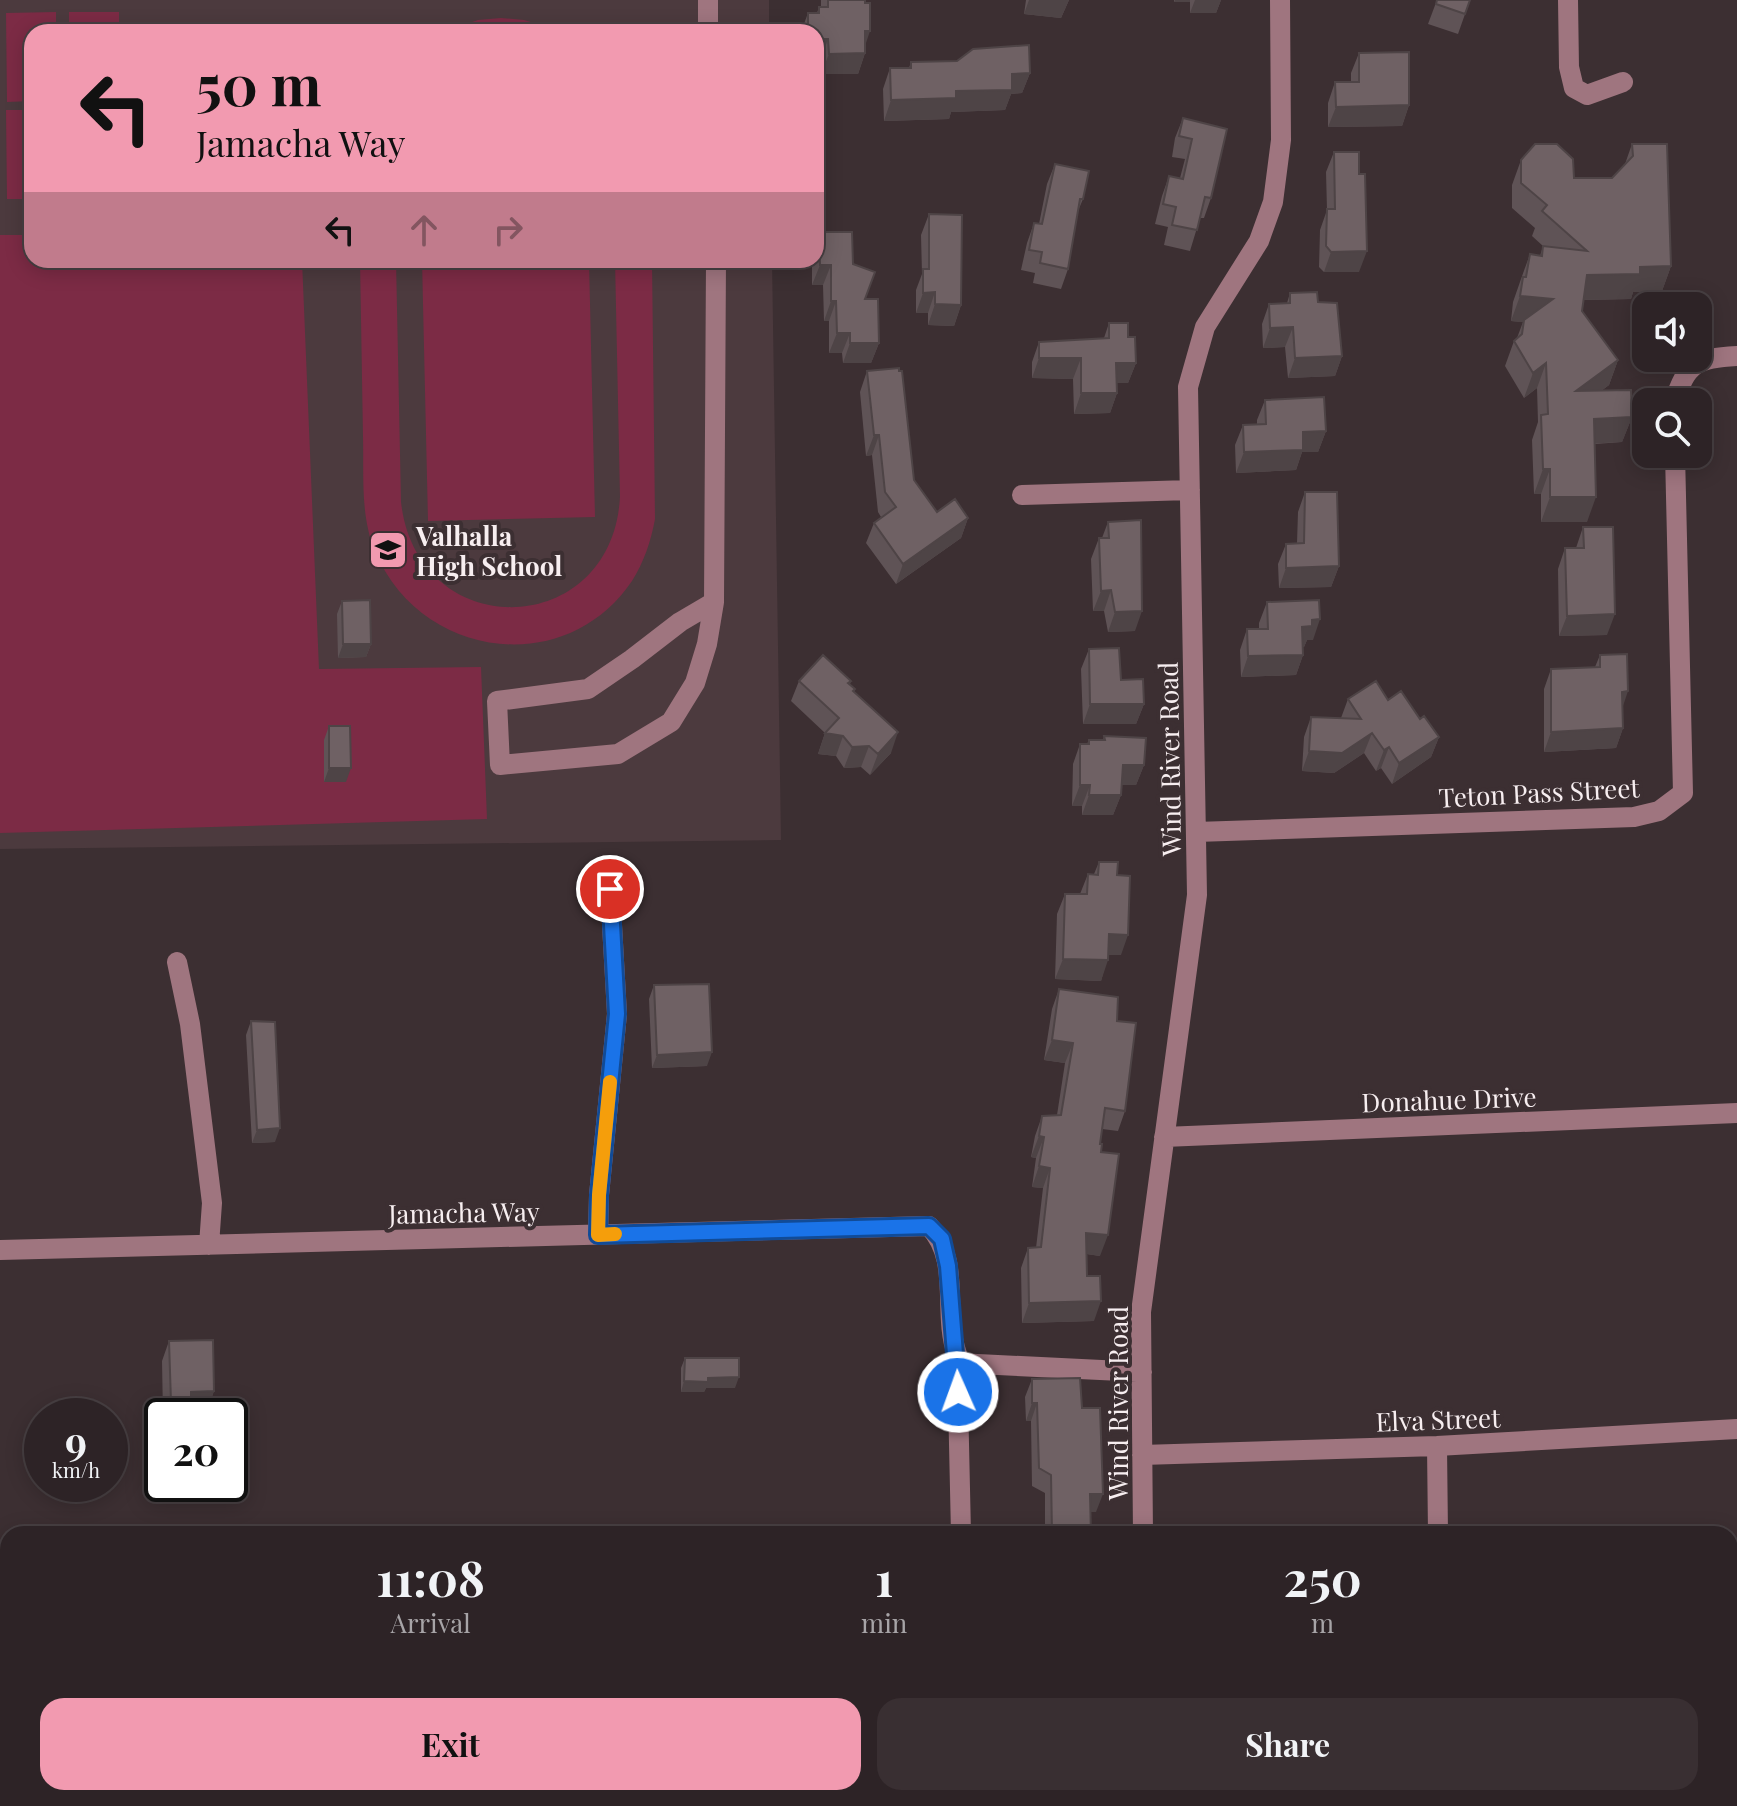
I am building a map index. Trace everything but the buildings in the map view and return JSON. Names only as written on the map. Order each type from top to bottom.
[{"type":"street","points":[[708,0],[708,24]]},
{"type":"street","name":"Wind River Road","points":[[1143,1526],[1141,1312],[1197,895],[1188,387],[1205,327],[1259,241],[1273,202],[1281,140],[1280,0]]},
{"type":"street","points":[[1568,0],[1569,67],[1574,88],[1587,95],[1623,82]]},
{"type":"street","points":[[714,602],[680,622],[588,689],[497,701],[500,765],[618,754],[671,722],[695,683],[707,644],[714,602],[716,268]]},
{"type":"street","points":[[1679,388],[1683,375],[1695,364],[1737,356]]},
{"type":"street","name":"Teton Pass Street","points":[[1196,832],[1634,817],[1659,811],[1683,793],[1675,468]]},
{"type":"street","points":[[1022,495],[1190,490]]},
{"type":"street","points":[[598,1235],[599,1195],[617,1014],[610,889]]},
{"type":"street","points":[[177,962],[190,1024],[212,1203],[209,1245]]},
{"type":"street","name":"Donahue Drive","points":[[1164,1137],[1737,1113]]},
{"type":"street","name":"Jamacha Way","points":[[0,1250],[929,1226],[942,1239],[948,1266],[952,1340],[957,1363]]},
{"type":"street","points":[[961,1526],[957,1363],[1142,1372]]},
{"type":"street","name":"Elva Street","points":[[1142,1455],[1437,1446],[1737,1429]]},
{"type":"street","points":[[1437,1446],[1438,1526]]},
{"type":"shaded area","name":"Valhalla High School","points":[[0,0],[769,0],[769,24],[24,24],[24,268],[772,268],[781,840],[0,849]]},
{"type":"green space","points":[[56,12],[56,24],[24,24],[24,101],[7,102],[6,13]]},
{"type":"green space","points":[[69,12],[119,12],[119,24],[69,24]]},
{"type":"green space","points":[[501,18],[538,24],[466,24]]},
{"type":"green space","points":[[6,110],[24,110],[24,199],[7,199]]},
{"type":"green space","points":[[0,235],[24,235],[24,268],[302,268],[319,669],[481,667],[487,819],[0,833]]},
{"type":"green space","points":[[360,268],[396,268],[401,502],[415,549],[441,582],[475,601],[514,607],[551,600],[585,579],[609,544],[620,497],[615,268],[652,268],[655,519],[636,574],[604,613],[570,633],[533,643],[495,643],[458,634],[424,615],[396,587],[370,538],[363,480]]},
{"type":"green space","points":[[422,268],[589,268],[595,517],[428,521]]},
{"type":"slow traffic","points":[[610,1082],[598,1235],[615,1234]]},
{"type":"place","name":"Valhalla High School","points":[[388,550]]},
{"type":"route","points":[[610,889],[617,1014],[599,1195],[598,1235],[929,1226],[942,1239],[948,1266],[958,1392]]}]
